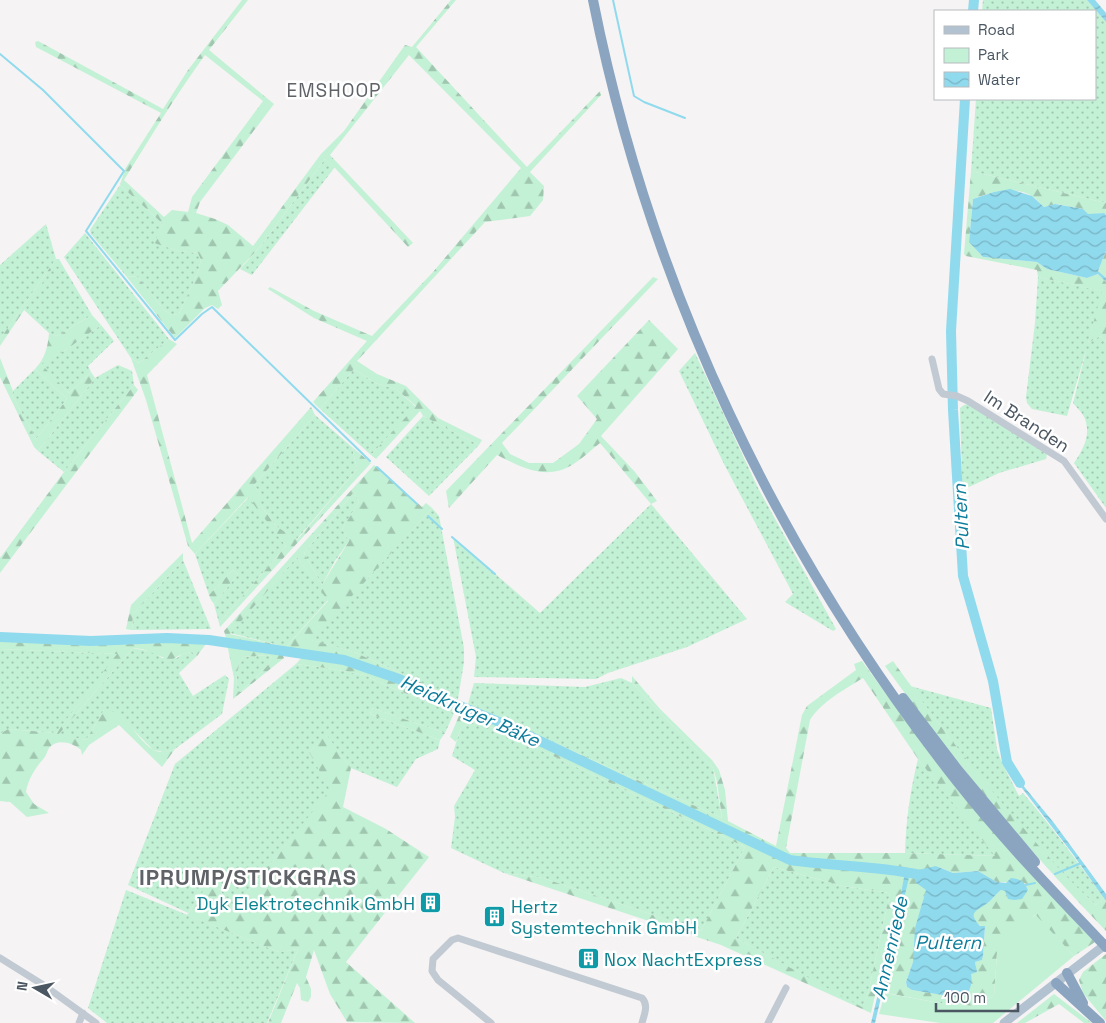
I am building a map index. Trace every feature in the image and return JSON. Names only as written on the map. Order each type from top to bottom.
[{"type":"highway","points":[[593,0],[625,134],[664,256],[717,388],[771,498],[810,568],[845,625],[922,736],[992,824],[1099,933]]},
{"type":"highway","points":[[600,0],[632,132],[667,246],[696,323],[735,412],[778,497],[836,597],[900,694],[958,770],[1031,858],[1099,933],[1106,946]]},
{"type":"highway","points":[[1067,973],[1089,1012]]},
{"type":"highway","points":[[1056,983],[1100,1023]]},
{"type":"main road","points":[[1004,1023],[1067,973],[1106,946]]},
{"type":"street","name":"Im Branden","points":[[932,359],[941,392],[968,401],[1064,461],[1106,518]]},
{"type":"street","points":[[491,1023],[438,980],[432,971],[433,958],[452,940],[458,938],[642,998],[646,1002],[642,1023]]},
{"type":"street","points":[[0,958],[45,986],[96,1023]]},
{"type":"street","points":[[768,1023],[786,988]]},
{"type":"street","points":[[79,1023],[83,1013]]},
{"type":"green space","points":[[242,0],[248,0],[209,50],[274,104],[200,202],[196,213],[228,225],[253,246],[321,154],[344,131],[405,45],[412,47],[451,0],[456,0],[416,47],[527,167],[600,91],[601,95],[530,172],[544,186],[543,200],[530,216],[485,222],[357,361],[377,374],[406,386],[438,418],[482,440],[479,445],[423,416],[420,411],[376,459],[371,455],[416,406],[396,389],[375,383],[354,369],[320,409],[313,402],[367,341],[314,318],[268,289],[270,287],[314,311],[372,336],[433,272],[521,168],[409,55],[330,155],[413,243],[408,247],[325,159],[260,247],[218,291],[222,305],[218,309],[212,305],[205,308],[175,338],[126,276],[138,277],[164,310],[172,315],[179,314],[198,272],[201,260],[198,253],[179,251],[154,243],[163,224],[120,185],[125,169],[161,113],[36,47],[35,42],[38,41],[163,109],[188,70]],"holes":[[[205,55],[263,101],[192,197],[188,212],[172,210],[164,217],[124,180],[173,101]]]},
{"type":"green space","points":[[983,0],[1087,0],[1096,10],[982,10]]},
{"type":"green space","points":[[1096,10],[1106,22],[1106,203],[971,171],[976,100],[1096,100]]},
{"type":"green space","points":[[325,159],[335,167],[252,275],[240,269],[260,247]]},
{"type":"green space","points":[[971,171],[1106,203],[1106,215],[1103,213],[1087,215],[1083,209],[1056,204],[1044,207],[1032,196],[1017,191],[1010,190],[988,194],[973,199],[969,242],[983,257],[1037,262],[1047,269],[1087,278],[1098,274],[1106,282],[1106,342],[1100,336],[1088,343],[1102,291],[1038,277],[1037,270],[966,256],[964,254]]},
{"type":"green space","points":[[120,185],[163,224],[155,243],[179,251],[198,253],[201,260],[198,272],[179,314],[172,315],[164,310],[138,277],[126,276],[91,234],[90,230]]},
{"type":"green space","points":[[46,224],[56,259],[0,339],[0,265]]},
{"type":"green space","points":[[85,233],[169,339],[139,363],[131,358],[64,257]]},
{"type":"green space","points":[[1106,251],[1106,278],[1098,271]]},
{"type":"green space","points":[[56,259],[59,259],[63,266],[53,267],[0,346],[0,339]]},
{"type":"green space","points":[[53,266],[63,266],[92,315],[57,336],[49,333],[24,310]]},
{"type":"green space","points":[[653,277],[658,279],[502,443],[510,454],[529,463],[553,463],[579,444],[597,419],[577,396],[649,320],[678,349],[601,436],[635,472],[657,501],[651,504],[600,443],[572,465],[553,472],[534,471],[524,468],[497,455],[449,508],[446,491]]},
{"type":"green space","points":[[1038,277],[1103,291],[1088,343],[1100,336],[1106,342],[1106,508],[1074,463],[1087,437],[1085,419],[1073,403],[1087,347],[1067,416],[1032,409],[1027,403],[1026,397],[1035,323]]},
{"type":"green space","points":[[92,315],[101,325],[67,349],[41,364],[69,393],[91,372],[95,378],[38,451],[34,447],[0,377],[0,358],[13,391],[12,395],[36,439],[67,399],[35,369],[45,352],[49,333],[57,336]]},
{"type":"green space","points":[[101,325],[114,341],[88,366],[91,372],[69,393],[40,364],[67,349]]},
{"type":"green space","points":[[169,339],[177,344],[147,375],[192,543],[311,407],[315,415],[254,485],[261,494],[261,506],[276,526],[297,540],[357,469],[352,447],[371,463],[220,627],[219,623],[286,546],[248,497],[195,554],[188,546],[146,400],[131,358],[139,363]]},
{"type":"green space","points":[[695,353],[758,488],[836,629],[833,631],[785,602],[793,594],[724,464],[679,371]]},
{"type":"green space","points":[[118,365],[132,371],[134,385],[64,472],[38,451],[95,378]]},
{"type":"green space","points":[[35,369],[67,399],[36,439],[12,395],[13,391]]},
{"type":"green space","points":[[354,369],[375,383],[396,389],[416,407],[371,455],[320,409]]},
{"type":"green space","points":[[134,385],[138,390],[0,573],[0,558],[64,472]]},
{"type":"green space","points":[[968,404],[1047,454],[1046,459],[999,473],[969,487],[964,487],[962,480],[960,408]]},
{"type":"green space","points":[[315,415],[352,447],[357,469],[296,540],[276,526],[261,506],[261,494],[254,485]]},
{"type":"green space","points":[[423,416],[479,445],[429,496],[386,457]]},
{"type":"green space","points":[[374,465],[422,507],[426,503],[432,508],[312,640],[354,652],[458,699],[455,703],[398,677],[346,660],[227,641],[224,631]],"holes":[[[354,492],[359,502],[342,529],[349,541],[322,585],[304,553]],[[297,557],[328,601],[286,647],[230,634]]]},
{"type":"green space","points":[[354,492],[359,502],[342,529],[349,541],[322,585],[304,553]]},
{"type":"green space","points":[[249,497],[286,546],[219,623],[214,604],[238,574],[233,570],[209,595],[195,554]]},
{"type":"green space","points":[[651,504],[747,619],[687,647],[608,673],[596,679],[474,677],[476,657],[453,537],[540,613]]},
{"type":"green space","points":[[432,508],[439,516],[464,648],[464,662],[458,699],[354,652],[311,640]]},
{"type":"green space","points":[[183,553],[183,560],[133,614],[132,630],[126,629],[131,605]]},
{"type":"green space","points":[[297,557],[328,600],[286,647],[230,633]]},
{"type":"green space","points":[[183,560],[211,629],[132,630],[133,614]]},
{"type":"green space","points":[[233,570],[238,574],[214,604],[209,595]]},
{"type":"green space","points":[[0,638],[91,641],[209,640],[197,656],[192,652],[182,654],[171,660],[143,649],[133,648],[59,734],[86,740],[104,710],[112,711],[126,721],[144,742],[156,751],[161,752],[175,749],[162,767],[119,725],[89,745],[82,755],[81,750],[74,745],[66,742],[53,744],[35,769],[26,792],[34,804],[49,813],[27,817],[10,802],[0,801],[0,734],[8,729],[56,733],[117,654],[0,649]]},
{"type":"green space","points":[[227,644],[281,652],[284,658],[233,699],[234,678]],"holes":[[[268,655],[272,657],[268,665],[241,692],[238,691],[237,674],[243,657]]]},
{"type":"green space","points":[[133,648],[153,652],[162,658],[177,658],[182,654],[192,652],[197,656],[179,673],[193,696],[225,675],[229,679],[222,714],[175,749],[165,752],[153,750],[121,717],[104,710],[86,740],[58,735]]},
{"type":"green space","points":[[0,649],[118,654],[56,733],[8,729],[0,734]]},
{"type":"green space","points":[[268,655],[272,657],[268,665],[241,692],[238,691],[237,674],[243,657]]},
{"type":"green space","points":[[304,655],[344,661],[398,679],[455,706],[454,713],[365,675],[296,664]]},
{"type":"green space","points":[[862,661],[938,765],[968,802],[1095,942],[1074,956],[1035,915],[997,953],[994,996],[973,1006],[945,1004],[876,991],[871,1013],[721,945],[504,873],[543,878],[701,931],[745,847],[494,728],[469,722],[460,730],[456,742],[450,737],[461,711],[503,725],[780,857],[781,855],[525,733],[466,708],[468,704],[722,818],[713,768],[632,683],[632,676],[660,709],[712,760],[719,770],[725,790],[728,821],[776,846],[802,715],[807,706],[856,670],[854,664]],"holes":[[[863,678],[918,759],[995,856],[905,853],[790,853],[786,848],[810,720],[820,707],[841,691]],[[936,866],[953,873],[978,871],[997,882],[1025,883],[1028,890],[1006,893],[1001,890],[973,914],[975,921],[985,927],[983,956],[982,960],[975,962],[976,967],[971,973],[960,998],[912,990],[907,987],[906,982],[913,962],[923,900]],[[774,867],[843,886],[890,893],[869,989],[862,1007],[736,938]]]},
{"type":"green space","points":[[893,661],[971,764],[1047,855],[1096,905],[1104,898],[1106,901],[1106,931],[1047,868],[991,803],[937,735],[885,666]]},
{"type":"green space","points":[[296,664],[365,675],[454,713],[445,733],[372,708],[370,714],[440,740],[438,749],[416,759],[397,787],[351,768],[326,735],[309,752],[331,790],[233,910],[213,879],[188,913],[128,885],[175,764]]},
{"type":"green space","points":[[621,678],[632,683],[713,768],[722,818],[468,704],[474,683],[585,687]]},
{"type":"green space","points":[[910,686],[991,708],[997,749],[1019,796],[1023,793],[1034,806],[1104,898],[1096,905],[1045,855],[975,772]]},
{"type":"green space","points":[[372,708],[445,733],[440,740],[370,714]]},
{"type":"green space","points":[[469,722],[494,728],[745,847],[701,931],[543,878],[504,873],[451,848],[455,817],[454,806],[475,770],[452,756],[460,730]]},
{"type":"green space","points":[[326,734],[351,768],[343,807],[386,829],[429,857],[346,962],[415,1023],[347,1022],[330,994],[314,950],[306,977],[311,989],[311,997],[308,1002],[301,1000],[300,988],[297,983],[281,1023],[268,1023],[298,949],[279,952],[187,915],[212,878],[233,910],[330,790],[309,752]]},
{"type":"green space","points":[[918,759],[996,856],[905,853],[909,806]]},
{"type":"green space","points":[[774,867],[843,886],[890,893],[869,989],[862,1008],[736,938]]},
{"type":"green space","points":[[126,890],[279,952],[298,949],[267,1023],[107,1023],[88,1008]]},
{"type":"green space","points":[[1036,915],[1074,956],[993,1023],[940,1023],[879,1014],[885,993],[945,1004],[973,1006],[994,996],[997,953],[1009,934]]},
{"type":"green space","points":[[1106,954],[1106,1021],[1083,993],[1079,980],[1083,972]]},
{"type":"green space","points":[[1054,994],[1092,1023],[1084,1023],[1059,1004],[1025,1023],[1017,1023]]},
{"type":"water","points":[[1087,0],[1095,0],[1106,13],[1106,22],[1096,10]]},
{"type":"water","points":[[1010,189],[1032,196],[1044,207],[1055,204],[1083,209],[1088,214],[1104,213],[1106,215],[1106,251],[1098,271],[1106,278],[1106,282],[1098,274],[1087,278],[1047,269],[1037,262],[983,257],[969,242],[973,199]]},
{"type":"water","points":[[1012,772],[1054,823],[1090,872],[1106,894],[1106,901],[1015,779]]},
{"type":"water","name":"Pultern","points":[[936,866],[953,873],[978,871],[997,882],[1006,883],[1011,878],[1017,879],[1024,883],[1028,890],[1022,899],[1014,900],[1008,899],[1005,891],[1001,890],[975,912],[974,917],[976,921],[980,926],[985,926],[983,956],[982,960],[975,962],[977,972],[971,974],[971,985],[966,994],[960,998],[912,990],[907,987],[906,982],[913,962],[915,928],[926,890],[915,882],[918,870]]},
{"type":"water","name":"Annenriede","points":[[905,872],[910,873],[875,1023],[871,1023],[898,910]]},
{"type":"waterway","points":[[613,0],[634,96],[644,102],[685,118]]},
{"type":"waterway","name":"Pultern","points":[[973,10],[974,0]]},
{"type":"waterway","points":[[0,54],[43,90],[124,171],[86,231],[175,340],[212,307],[370,461]]},
{"type":"waterway","name":"Pultern","points":[[965,100],[951,331],[953,410],[963,576],[993,681],[1007,762],[1020,783]]},
{"type":"waterway","points":[[377,467],[417,504]]},
{"type":"waterway","points":[[428,516],[442,529]]},
{"type":"waterway","points":[[452,537],[495,574]]},
{"type":"waterway","name":"Heidkruger Bäke","points":[[0,637],[91,641],[167,638],[209,640],[344,660],[399,679],[504,724],[790,860],[885,869],[916,874]]},
{"type":"waterway","points":[[1055,874],[1081,863]]},
{"type":"waterway","points":[[1026,885],[1035,883]]},
{"type":"place","name":"Dyk Elektrotechnik GmbH","points":[[431,903]]},
{"type":"place","name":"Hertz Systemtechnik GmbH","points":[[495,916]]},
{"type":"place","name":"Nox NachtExpress","points":[[588,959]]},
{"type":"district","name":"EMSHOOP","points":[[334,90]]},
{"type":"district","name":"IPRUMP/STICKGRAS","points":[[248,877]]}]
